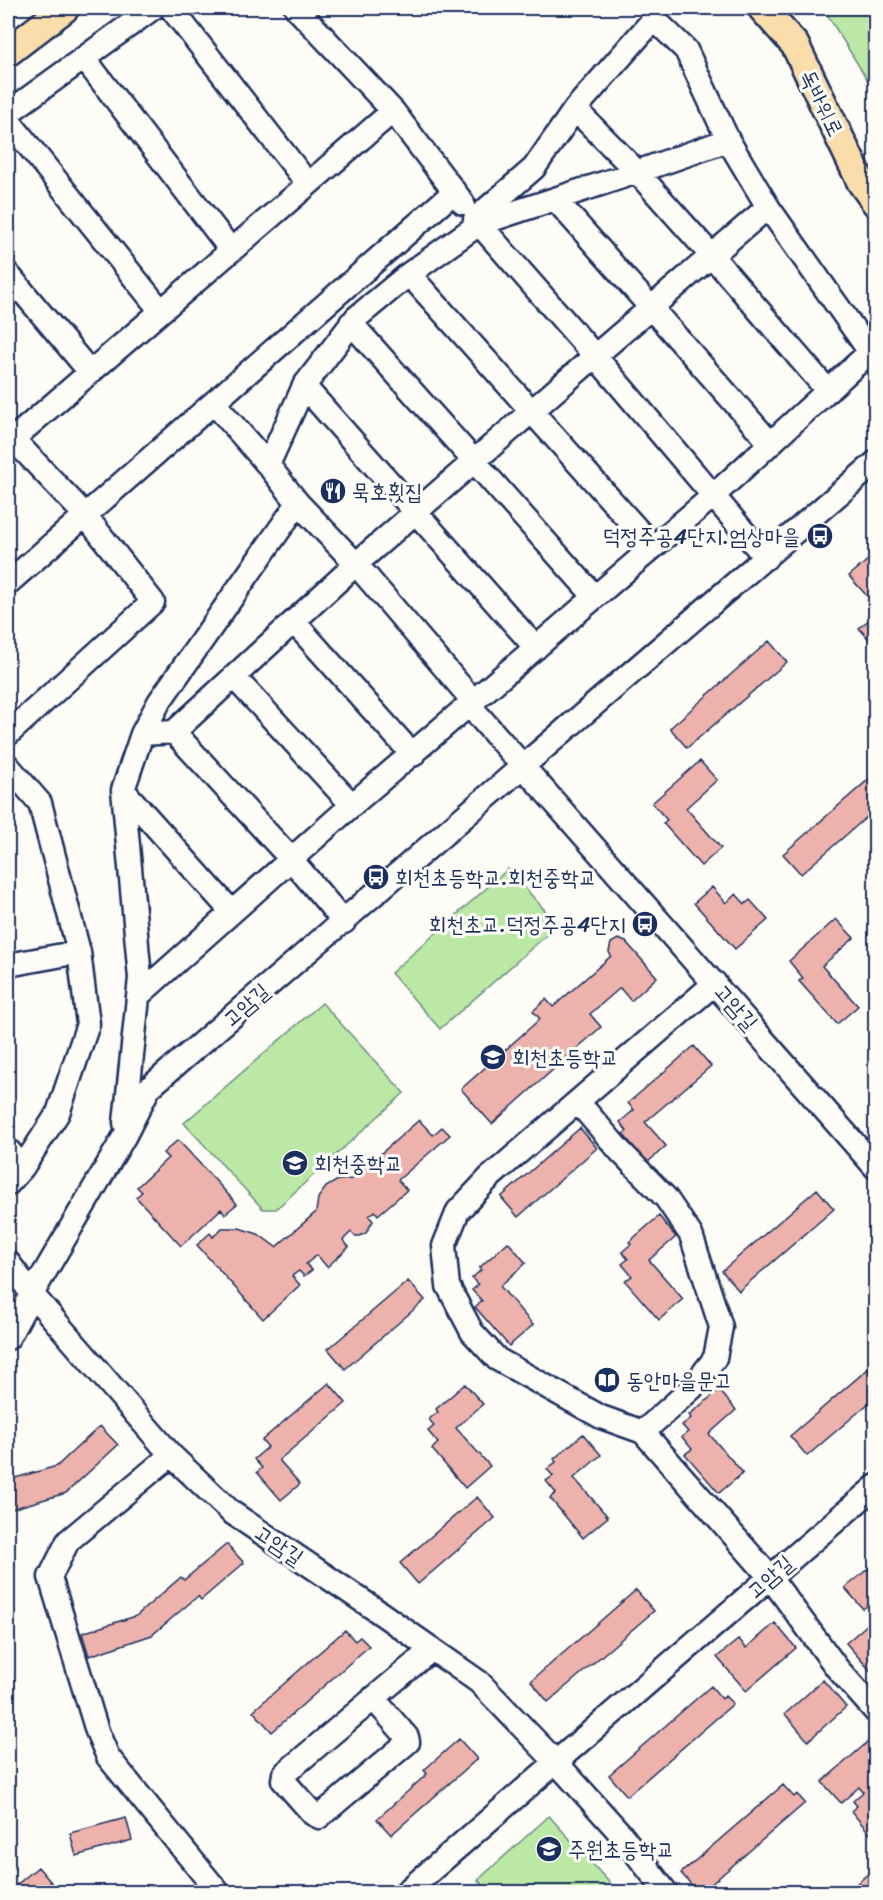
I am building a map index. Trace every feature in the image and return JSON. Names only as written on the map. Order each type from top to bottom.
[{"type":"main road","points":[[8,52],[65,8]]},
{"type":"main road","name":"독바위로","points":[[762,8],[795,45],[861,182],[876,203]]},
{"type":"street","points":[[8,113],[153,8]]},
{"type":"street","points":[[171,8],[308,184]]},
{"type":"street","points":[[296,8],[393,111],[477,222],[595,356],[766,558]]},
{"type":"street","points":[[139,995],[352,805],[712,496],[870,352],[768,207],[728,140],[686,50],[654,19],[575,109],[534,168],[477,222],[409,274],[351,323],[304,386],[268,465]]},
{"type":"street","points":[[84,57],[231,250]]},
{"type":"street","points":[[575,109],[637,172],[828,391]]},
{"type":"street","points":[[8,734],[153,602],[86,515],[9,438],[90,372],[393,111]]},
{"type":"street","points":[[8,120],[161,311]]},
{"type":"street","points":[[477,222],[556,200],[728,140]]},
{"type":"street","points":[[8,583],[454,192]]},
{"type":"street","points":[[556,200],[771,444]]},
{"type":"street","points":[[142,734],[174,732],[356,564],[768,207]]},
{"type":"street","points":[[8,274],[90,372]]},
{"type":"street","points":[[409,274],[533,410],[653,547]]},
{"type":"street","points":[[351,323],[596,597]]},
{"type":"street","points":[[304,386],[536,648]]},
{"type":"street","points":[[214,403],[298,503],[356,564],[523,767]]},
{"type":"street","name":"고암길","points":[[8,1338],[124,1137],[149,1088],[876,462]]},
{"type":"street","points":[[124,1137],[140,978],[123,790],[142,734],[159,702],[298,503]]},
{"type":"street","points":[[294,622],[413,755]]},
{"type":"street","points":[[234,676],[352,805]]},
{"type":"street","points":[[174,732],[291,859],[344,922]]},
{"type":"street","points":[[8,766],[40,803],[79,952],[88,1024],[58,1113],[23,1167],[8,1184]]},
{"type":"street","name":"고암길","points":[[523,767],[876,1168]]},
{"type":"street","points":[[123,790],[231,911]]},
{"type":"street","points":[[8,965],[79,952]]},
{"type":"street","points":[[715,983],[489,1178],[458,1211],[444,1246],[448,1286],[472,1332],[497,1359],[601,1417],[643,1432],[770,1577],[837,1668],[876,1712]]},
{"type":"street","points":[[578,1102],[620,1151],[666,1198],[691,1234],[721,1327],[715,1358],[692,1388],[643,1432]]},
{"type":"street","points":[[8,1150],[23,1167]]},
{"type":"street","points":[[8,1262],[32,1294]]},
{"type":"street","name":"고암길","points":[[32,1294],[171,1455],[231,1512],[479,1682],[620,1833],[666,1893]]},
{"type":"street","points":[[171,1455],[68,1541],[50,1577],[97,1731],[108,1757],[218,1893]]},
{"type":"street","name":"고암길","points":[[406,1893],[876,1486]]},
{"type":"street","points":[[374,1698],[407,1737],[408,1742],[319,1817],[313,1814],[284,1780],[284,1774],[432,1649]]},
{"type":"green space","points":[[823,8],[875,8],[875,92]]},
{"type":"green space","points":[[508,869],[558,925],[440,1029],[391,973]]},
{"type":"green space","points":[[322,1003],[404,1093],[276,1209],[263,1209],[184,1123]]},
{"type":"green space","name":"주원초등학교","points":[[549,1816],[618,1892],[489,1892],[478,1880]]},
{"type":"building","points":[[876,553],[876,589],[867,596],[849,576]]},
{"type":"building","points":[[876,614],[876,647],[859,628]]},
{"type":"building","points":[[769,641],[787,662],[687,748],[670,728]]},
{"type":"building","points":[[700,761],[717,780],[686,808],[721,848],[701,866],[663,823],[667,820],[652,803]]},
{"type":"building","points":[[876,773],[876,809],[801,874],[783,854]]},
{"type":"building","points":[[712,887],[726,903],[736,894],[745,904],[750,900],[768,920],[735,949],[694,903]]},
{"type":"building","points":[[836,919],[854,938],[822,966],[858,1006],[837,1024],[799,981],[803,978],[789,961]]},
{"type":"building","points":[[618,939],[626,942],[657,977],[631,1001],[620,988],[590,1014],[601,1027],[492,1124],[461,1089],[540,1019],[533,1011],[546,999],[553,1007],[611,956],[609,952],[611,943]]},
{"type":"building","points":[[694,1046],[711,1066],[645,1122],[666,1146],[647,1163],[623,1134],[627,1131],[620,1122],[634,1110],[628,1103]]},
{"type":"building","points":[[419,1120],[433,1135],[442,1127],[450,1135],[398,1180],[407,1190],[378,1215],[375,1211],[369,1216],[373,1221],[366,1233],[355,1236],[351,1232],[343,1240],[349,1247],[327,1267],[317,1255],[306,1264],[312,1270],[304,1276],[299,1271],[292,1276],[300,1285],[263,1319],[197,1245],[210,1233],[213,1237],[222,1228],[239,1228],[258,1234],[276,1247],[316,1212],[318,1198],[326,1187],[338,1180],[352,1179]]},
{"type":"building","points":[[580,1128],[597,1148],[518,1217],[501,1197]]},
{"type":"building","points":[[178,1140],[237,1204],[225,1214],[221,1209],[181,1246],[136,1197],[142,1192],[137,1187],[168,1158],[163,1153]]},
{"type":"building","points":[[817,1189],[834,1209],[739,1291],[722,1271]]},
{"type":"building","points":[[659,1216],[676,1237],[649,1260],[683,1299],[659,1320],[625,1281],[632,1276],[622,1264],[628,1259],[622,1252],[631,1244],[629,1242]]},
{"type":"building","points":[[508,1242],[526,1263],[500,1286],[533,1325],[509,1346],[475,1307],[482,1301],[472,1290],[478,1285],[472,1278],[481,1270],[479,1268]]},
{"type":"building","points":[[408,1281],[425,1300],[345,1369],[328,1349]]},
{"type":"building","points":[[876,1362],[876,1397],[807,1456],[790,1436]]},
{"type":"building","points":[[329,1383],[346,1403],[279,1460],[300,1484],[281,1500],[257,1472],[262,1468],[254,1459],[268,1447],[262,1440]]},
{"type":"building","points":[[465,1384],[483,1404],[456,1428],[490,1466],[465,1488],[432,1449],[438,1443],[428,1431],[434,1426],[429,1419],[438,1412],[436,1409]]},
{"type":"building","points":[[719,1390],[736,1410],[709,1434],[743,1473],[719,1493],[685,1454],[692,1449],[682,1437],[688,1432],[682,1425],[691,1418],[689,1415]]},
{"type":"building","points":[[100,1426],[118,1445],[66,1493],[8,1510],[8,1480],[57,1466]]},
{"type":"building","points":[[583,1434],[601,1455],[574,1478],[608,1517],[583,1538],[550,1498],[556,1493],[546,1481],[553,1476],[547,1469],[556,1462],[554,1459]]},
{"type":"building","points":[[477,1497],[495,1518],[418,1584],[400,1563]]},
{"type":"building","points":[[227,1544],[244,1563],[201,1600],[198,1596],[152,1635],[89,1656],[82,1633],[136,1616],[181,1577],[184,1580]]},
{"type":"building","points":[[876,1562],[876,1598],[863,1609],[845,1588]]},
{"type":"building","points":[[636,1590],[654,1611],[548,1702],[531,1681]]},
{"type":"building","points":[[775,1623],[796,1648],[746,1691],[717,1657],[739,1639],[746,1648]]},
{"type":"building","points":[[869,1623],[876,1631],[876,1677],[846,1643]]},
{"type":"building","points":[[345,1630],[355,1641],[360,1637],[369,1646],[272,1732],[253,1711]]},
{"type":"building","points":[[823,1680],[846,1707],[808,1741],[785,1714]]},
{"type":"building","points":[[711,1686],[722,1699],[725,1696],[733,1704],[627,1796],[609,1775]]},
{"type":"building","points":[[459,1739],[477,1759],[391,1835],[377,1819],[427,1774],[424,1770]]},
{"type":"building","points":[[870,1740],[876,1747],[876,1772],[868,1779],[876,1788],[876,1794],[872,1797],[876,1801],[876,1831],[871,1835],[851,1811],[857,1806],[853,1801],[863,1792],[859,1787],[841,1803],[822,1782]]},
{"type":"building","points":[[783,1785],[794,1797],[797,1794],[805,1803],[702,1892],[698,1892],[681,1873]]},
{"type":"building","points":[[126,1818],[132,1840],[76,1856],[70,1833]]},
{"type":"building","points":[[38,1867],[55,1887],[49,1892],[8,1892]]},
{"type":"building","points":[[876,1867],[876,1892],[847,1892]]},
{"type":"place","name":"묵호횟집","points":[[333,491]]},
{"type":"place","name":"덕정주공4단지.엄상마을","points":[[820,536]]},
{"type":"place","name":"회천초등학교.회천중학교","points":[[376,877]]},
{"type":"place","name":"회천초교.덕정주공4단지","points":[[645,924]]},
{"type":"place","name":"회천초등학교","points":[[493,1057]]},
{"type":"place","name":"회천중학교","points":[[295,1163]]},
{"type":"place","name":"동안마을문고","points":[[607,1380]]},
{"type":"place","name":"주원초등학교","points":[[549,1849]]}]
